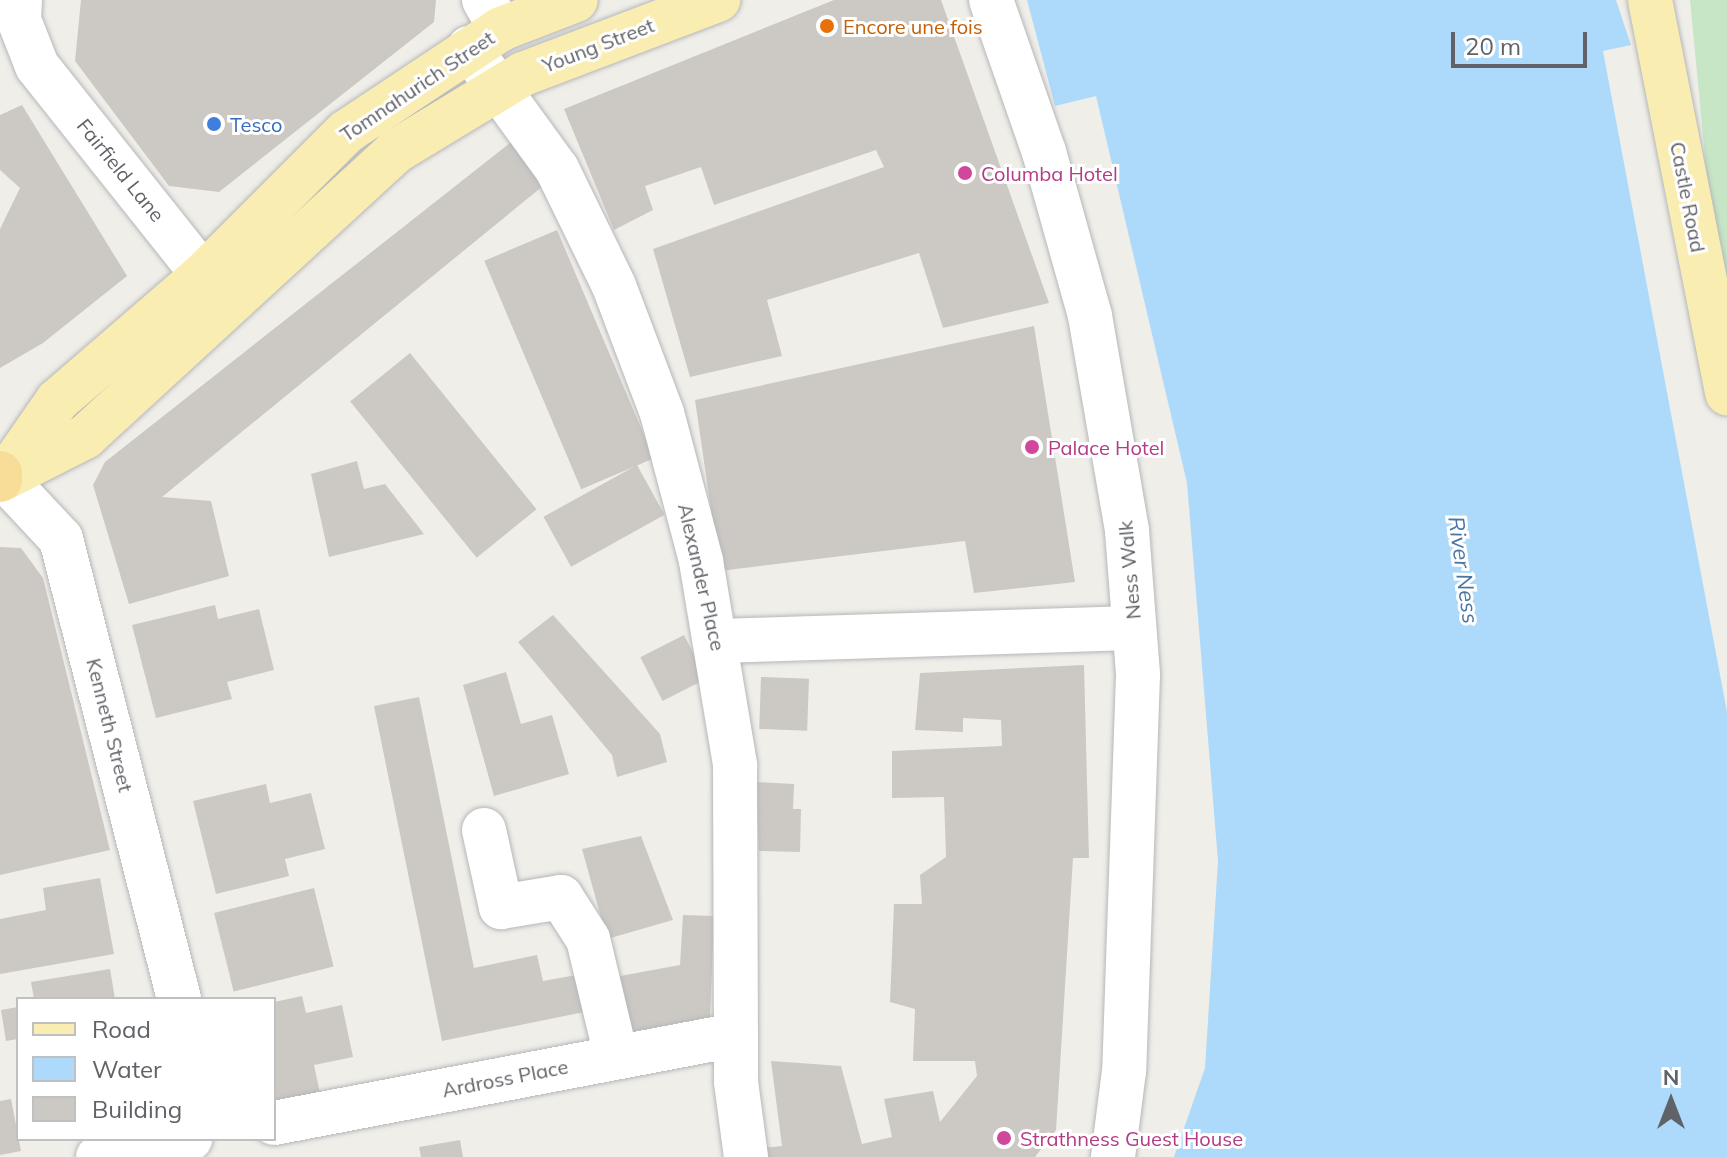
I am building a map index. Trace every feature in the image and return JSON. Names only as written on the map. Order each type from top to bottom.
[{"type":"main road","points":[[485,26],[576,0]]},
{"type":"main road","name":"Young Street","points":[[510,80],[718,0]]},
{"type":"main road","name":"Castle Road","points":[[1650,0],[1727,394]]},
{"type":"main road","name":"Tomnahurich Street","points":[[1,477],[57,401],[203,275],[346,132],[485,26],[510,80]]},
{"type":"main road","points":[[1,477],[85,437],[396,151],[510,80]]},
{"type":"street","name":"Fairfield Lane","points":[[20,0],[19,20],[37,66],[203,275]]},
{"type":"street","name":"Ness Walk","points":[[991,0],[1044,152],[1090,316],[1127,531],[1134,628],[1131,911],[1124,1071],[1113,1157]]},
{"type":"street","name":"Alexander Place","points":[[510,80],[614,286],[662,413],[717,641],[735,765],[736,1035],[746,1157]]},
{"type":"street","name":"Kenneth Street","points":[[1,477],[61,539],[178,997]]},
{"type":"street","points":[[717,641],[1134,628]]},
{"type":"street","points":[[484,830],[501,907],[561,897],[588,939],[616,1056]]},
{"type":"street","name":"Ardross Place","points":[[276,1123],[736,1035]]},
{"type":"street","points":[[98,1157],[180,1141]]},
{"type":"green space","points":[[1690,0],[1727,0],[1727,292],[1708,188]]},
{"type":"water","name":"River Ness","points":[[1027,0],[1616,0],[1631,45],[1603,51],[1727,712],[1727,1157],[1174,1157],[1205,1068],[1218,861],[1187,483],[1096,96],[1055,106]]},
{"type":"building","name":"Tesco","points":[[81,0],[436,0],[434,22],[219,192],[169,186],[75,61]]},
{"type":"building","points":[[834,0],[941,0],[1049,303],[943,328],[919,253],[767,300],[782,356],[690,377],[653,249],[884,167],[876,150],[714,205],[701,167],[645,186],[653,210],[614,230],[564,109]]},
{"type":"building","points":[[22,105],[127,276],[43,343],[0,368],[0,229],[20,188],[0,170],[0,115]]},
{"type":"building","points":[[515,139],[543,186],[162,497],[211,501],[229,576],[129,604],[93,485],[105,462]]},
{"type":"building","points":[[557,230],[654,458],[581,489],[484,261]]},
{"type":"building","points":[[1034,326],[1075,582],[974,593],[965,541],[720,571],[695,400]]},
{"type":"building","points":[[410,353],[536,509],[477,558],[350,401]]},
{"type":"building","points":[[357,461],[364,489],[385,484],[424,534],[329,557],[311,474]]},
{"type":"building","points":[[637,465],[665,515],[571,567],[543,517]]},
{"type":"building","points":[[0,547],[21,548],[43,578],[110,850],[0,875]]},
{"type":"building","points":[[215,605],[218,619],[259,609],[274,670],[227,682],[232,699],[156,718],[132,625]]},
{"type":"building","points":[[553,615],[660,734],[667,762],[617,777],[612,755],[518,642]]},
{"type":"building","points":[[684,635],[706,679],[663,701],[640,657]]},
{"type":"building","points":[[1084,665],[1089,858],[1073,858],[1056,1130],[1035,1157],[762,1157],[761,1148],[782,1146],[771,1061],[841,1066],[862,1144],[892,1137],[884,1099],[933,1091],[940,1122],[977,1076],[975,1061],[913,1061],[915,1009],[890,1002],[894,904],[922,904],[920,875],[946,857],[944,797],[892,798],[892,751],[1002,746],[1001,720],[963,718],[963,732],[915,730],[920,673]]},
{"type":"building","points":[[506,672],[521,724],[552,715],[569,774],[494,796],[463,685]]},
{"type":"building","points":[[761,677],[809,679],[807,731],[759,729]]},
{"type":"building","points":[[419,697],[474,968],[537,955],[543,981],[582,974],[589,1011],[442,1041],[374,706]]},
{"type":"building","points":[[755,782],[794,784],[793,809],[801,809],[800,852],[759,851]]},
{"type":"building","points":[[266,784],[270,803],[311,793],[325,849],[285,859],[289,876],[216,894],[193,801]]},
{"type":"building","points":[[641,836],[673,920],[607,939],[582,849]]},
{"type":"building","points":[[100,878],[114,954],[0,974],[0,919],[46,910],[43,888]]},
{"type":"building","points":[[314,888],[334,967],[234,992],[214,913]]},
{"type":"building","points":[[683,915],[714,916],[710,1017],[615,1035],[604,979],[680,965]]},
{"type":"building","points":[[110,969],[115,997],[34,997],[31,982]]},
{"type":"building","points":[[302,996],[306,1013],[342,1005],[353,1057],[314,1065],[320,1093],[276,1103],[276,1002]]},
{"type":"building","points":[[16,1007],[16,1039],[6,1041],[1,1010]]},
{"type":"building","points":[[11,1099],[16,1141],[19,1141],[21,1151],[0,1155],[0,1101]]},
{"type":"building","points":[[460,1140],[463,1157],[421,1157],[419,1147]]},
{"type":"place","name":"Encore une fois","points":[[827,26]]},
{"type":"place","name":"Tesco","points":[[214,124]]},
{"type":"place","name":"Columba Hotel","points":[[965,173]]},
{"type":"place","name":"Palace Hotel","points":[[1032,447]]},
{"type":"place","name":"Strathness Guest House","points":[[1004,1138]]}]
